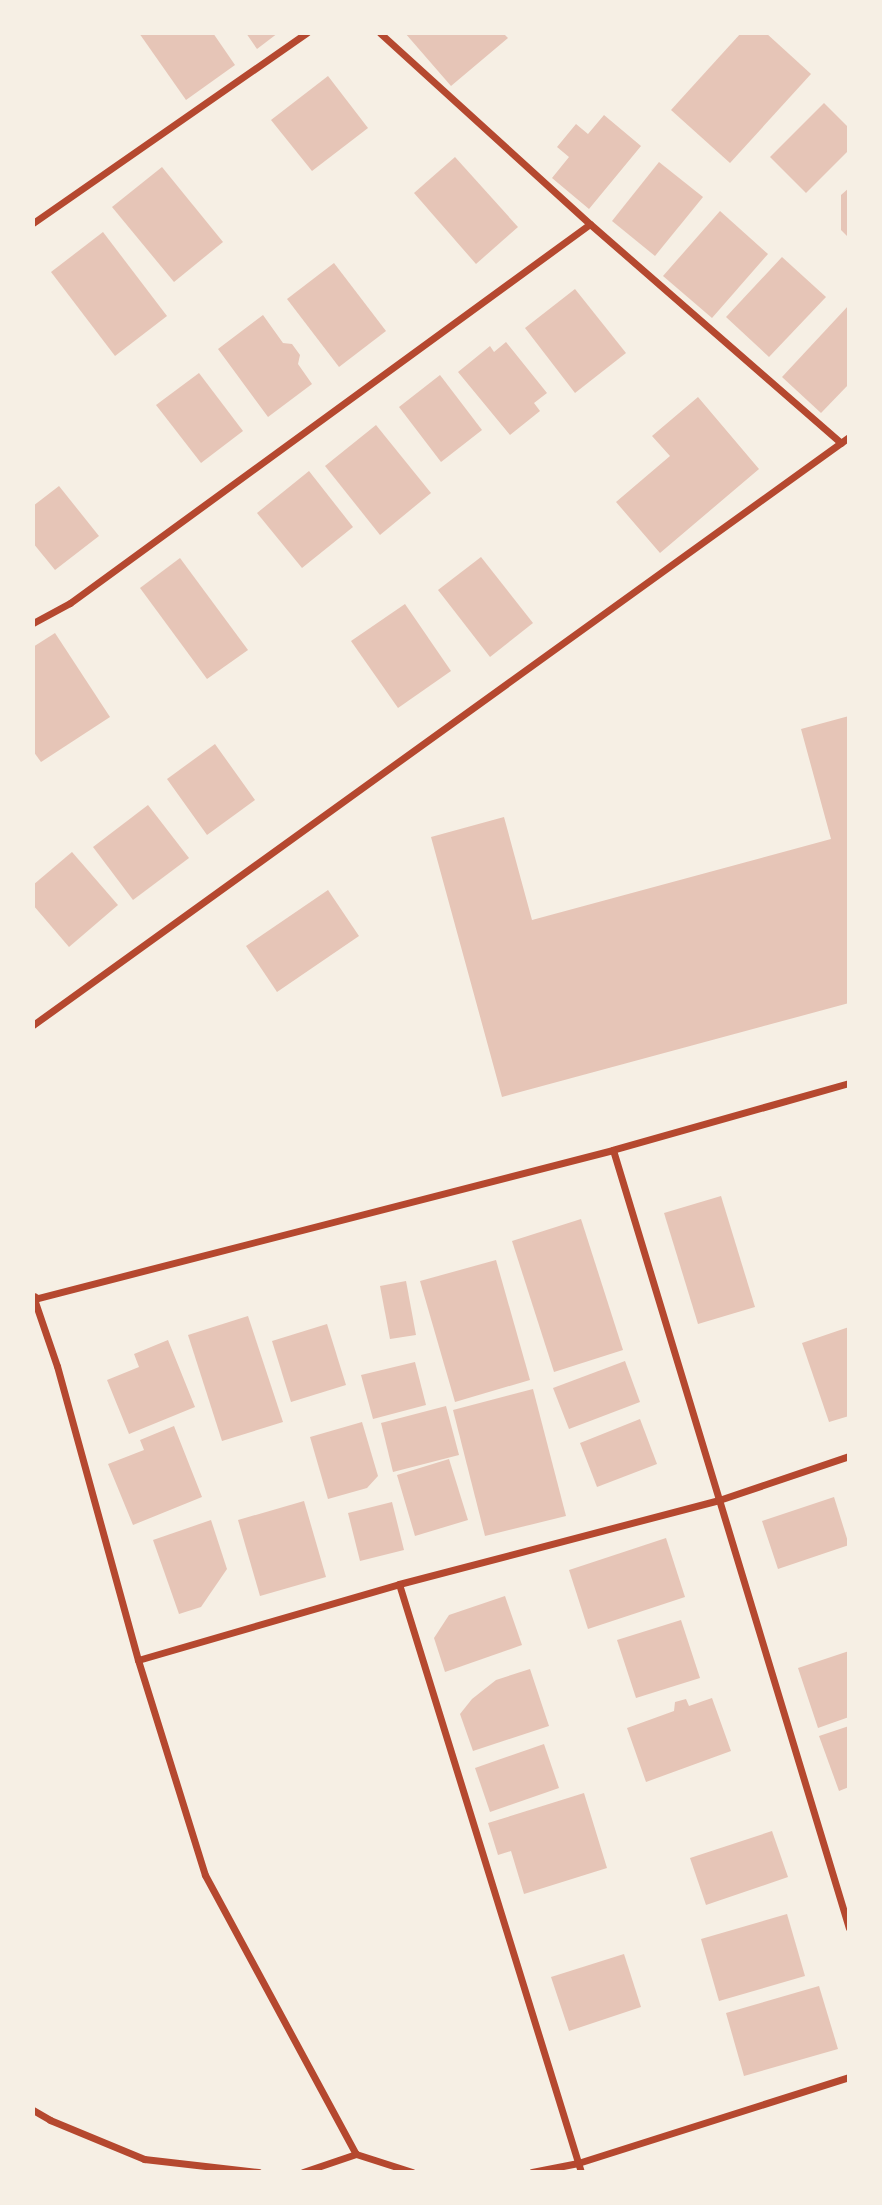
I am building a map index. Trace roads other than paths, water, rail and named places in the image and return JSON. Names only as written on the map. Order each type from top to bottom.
[{"type":"street","points":[[33,223],[306,33]]},
{"type":"street","points":[[380,33],[590,224],[841,443]]},
{"type":"street","points":[[33,622],[69,603],[590,224]]},
{"type":"street","points":[[33,1025],[849,437]]},
{"type":"street","points":[[356,2154],[205,1875],[138,1660],[57,1366],[34,1299],[613,1150],[849,1083]]},
{"type":"street","points":[[613,1150],[849,1928]]},
{"type":"street","points":[[138,1660],[399,1584],[719,1500],[849,1456]]},
{"type":"street","points":[[399,1584],[579,2168]]},
{"type":"street","points":[[532,2172],[579,2168],[849,2077]]},
{"type":"street","points":[[33,2110],[50,2120],[144,2160],[258,2172]]},
{"type":"street","points":[[303,2172],[356,2154],[412,2172]]}]
